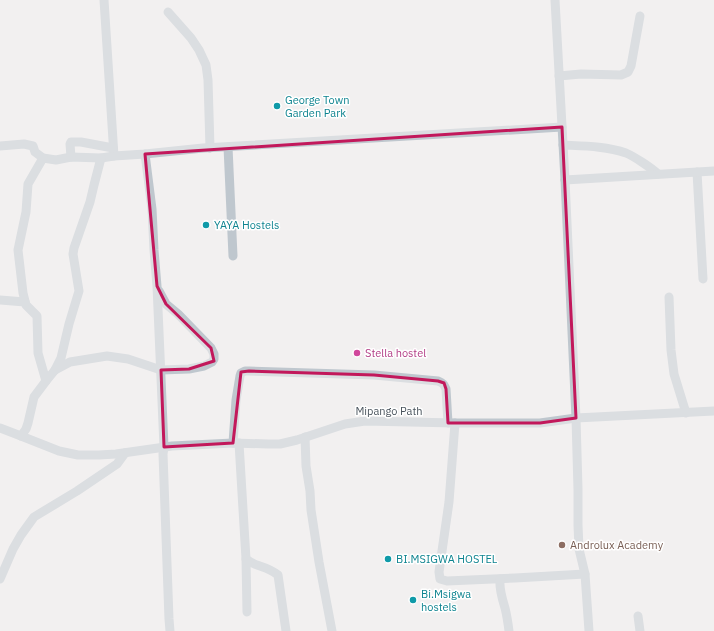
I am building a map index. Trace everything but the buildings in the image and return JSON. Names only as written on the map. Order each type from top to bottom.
[{"type":"street","points":[[104,0],[113,152]]},
{"type":"street","points":[[555,0],[576,418],[579,549],[585,574],[589,631]]},
{"type":"street","points":[[168,12],[191,38],[206,65],[208,80],[210,148]]},
{"type":"street","points":[[559,76],[581,74],[621,74],[628,72],[631,66],[640,16]]},
{"type":"street","points":[[71,157],[71,142],[81,142],[113,152],[145,154],[210,148],[562,127]]},
{"type":"street","points":[[0,146],[24,144],[33,146],[35,152],[43,158],[56,160],[71,157],[101,158],[113,152]]},
{"type":"street","points":[[563,145],[607,149],[626,154],[658,174]]},
{"type":"street","points":[[228,147],[233,256]]},
{"type":"street","points":[[145,154],[152,209],[157,286],[170,631]]},
{"type":"street","points":[[43,158],[28,184],[26,212],[18,250],[26,306],[37,316],[38,353],[46,381]]},
{"type":"street","points":[[21,436],[28,423],[34,397],[55,370],[61,358],[79,291],[73,254],[74,248],[90,202],[101,158]]},
{"type":"street","points":[[565,180],[714,171]]},
{"type":"street","points":[[697,172],[703,278]]},
{"type":"street","points":[[55,370],[70,362],[108,356],[128,359],[161,370],[189,369],[204,366],[212,362],[214,359],[214,354],[211,348],[178,314],[166,304],[157,286]]},
{"type":"street","points":[[669,297],[671,350],[674,374],[686,413]]},
{"type":"street","points":[[0,300],[25,302]]},
{"type":"street","points":[[247,612],[246,559],[236,443],[236,400],[240,376],[241,373],[245,371],[374,375],[442,382],[446,389],[451,423],[449,502],[439,572],[440,579],[447,581],[585,574]]},
{"type":"street","name":"Mipango Path","points":[[0,428],[59,451],[99,455],[164,447],[236,443],[280,444],[345,424],[359,422],[540,423],[576,418],[714,411]]},
{"type":"street","points":[[305,437],[306,466],[311,510],[332,631]]},
{"type":"street","points":[[0,579],[21,535],[34,517],[77,491],[117,464],[125,453]]},
{"type":"street","points":[[246,559],[256,565],[266,567],[278,575],[286,631]]},
{"type":"street","points":[[500,579],[501,596],[510,631]]},
{"type":"street","points":[[638,616],[640,631]]},
{"type":"highlighted area","points":[[562,127],[576,418],[540,423],[448,423],[446,389],[444,383],[438,381],[374,375],[249,371],[241,372],[233,443],[164,447],[161,370],[189,369],[214,361],[211,348],[166,304],[157,286],[145,154]]},
{"type":"place","name":"George Town Garden Park","points":[[277,106]]},
{"type":"place","name":"YAYA Hostels","points":[[206,225]]},
{"type":"place","name":"Stella hostel","points":[[357,353]]},
{"type":"place","name":"Androlux Academy","points":[[562,545]]},
{"type":"place","name":"BI.MSIGWA HOSTEL","points":[[388,559]]},
{"type":"place","name":"Bi.Msigwa hostels","points":[[413,600]]}]
